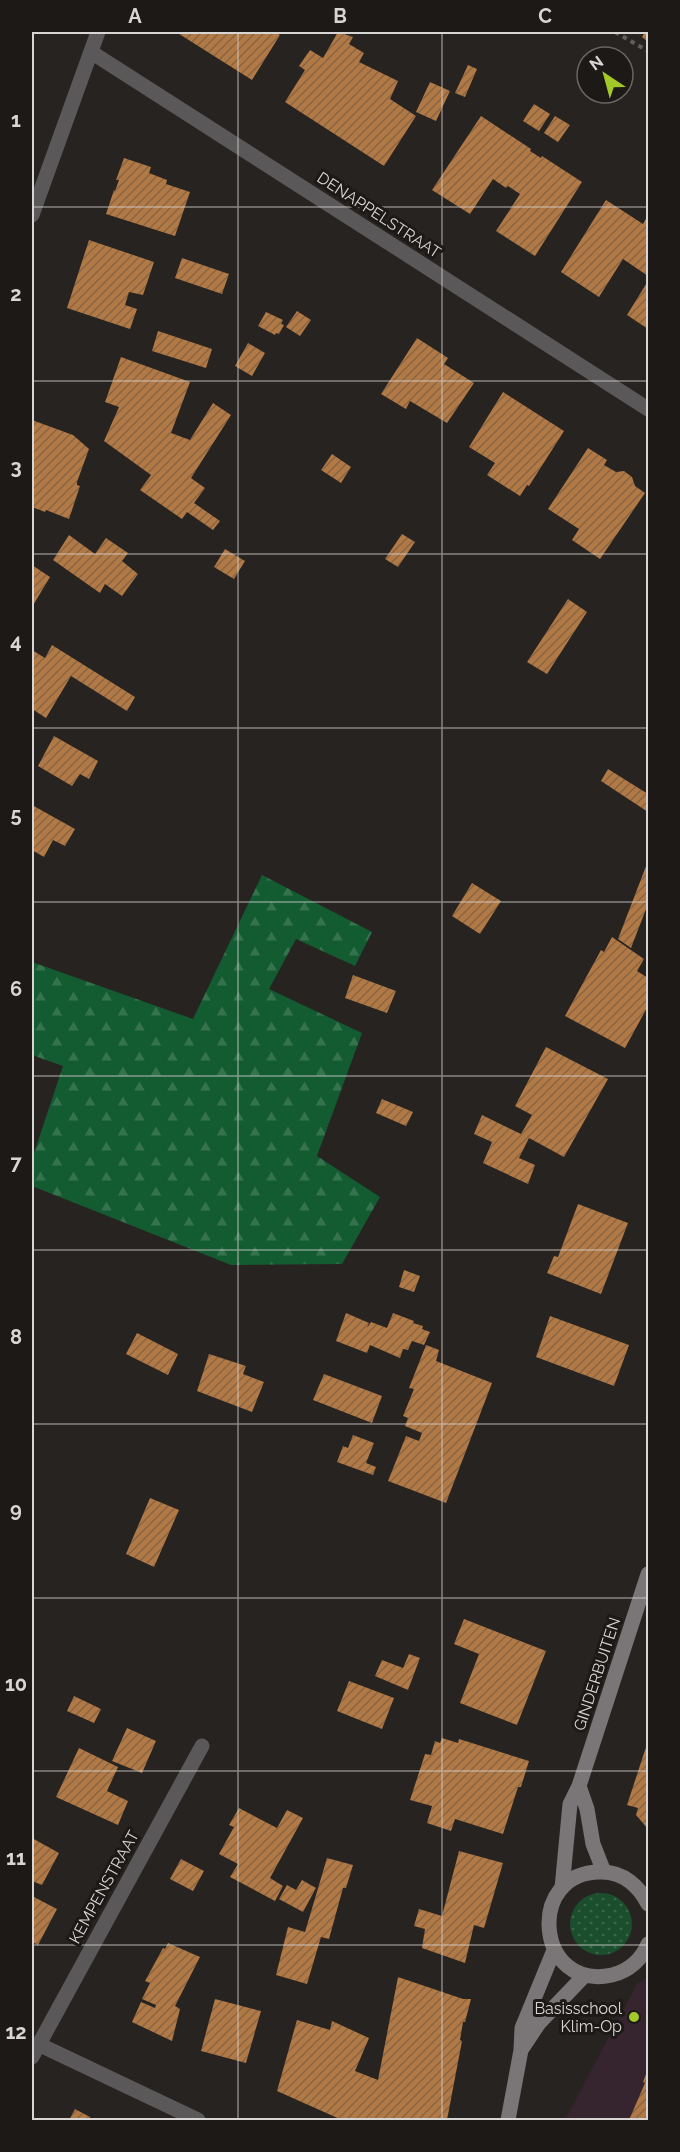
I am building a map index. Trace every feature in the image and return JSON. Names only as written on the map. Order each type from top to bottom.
[{"type":"main road","name":"GINDERBUITEN","points":[[554,1950],[549,1935],[548,1918],[553,1902],[562,1888],[570,1804],[579,1786],[648,1574]]},
{"type":"main road","points":[[579,1786],[587,1809],[593,1844],[604,1872]]},
{"type":"main road","points":[[562,1888],[574,1878],[589,1873],[604,1872],[619,1875],[632,1882],[644,1894],[648,1904]]},
{"type":"main road","points":[[508,2121],[521,2050],[522,2028],[554,1950],[568,1965],[585,1975],[602,1977],[619,1973],[634,1965],[647,1949]]},
{"type":"main road","points":[[521,2050],[539,2023],[585,1975]]},
{"type":"street","points":[[32,214],[98,32]]},
{"type":"street","name":"DENAPPELSTRAAT","points":[[91,51],[648,409]]},
{"type":"street","name":"KEMPENSTRAAT","points":[[198,2121],[35,2051],[202,1746]]},
{"type":"path","points":[[615,32],[648,51]]},
{"type":"shaded area","name":"Basisschool Klim-Op","points":[[648,1977],[648,2120],[565,2120],[637,1984]]},
{"type":"green space","points":[[262,875],[372,932],[355,966],[296,939],[269,989],[362,1033],[317,1156],[380,1197],[342,1264],[231,1265],[32,1186],[32,1159],[63,1066],[32,1055],[32,962],[193,1019]]},
{"type":"green space","points":[[601,1893],[618,1898],[623,1902],[627,1907],[632,1924],[627,1941],[623,1946],[618,1950],[601,1955],[584,1950],[579,1946],[575,1941],[570,1924],[575,1907],[579,1902],[584,1898]]},
{"type":"building","points":[[176,32],[275,32],[280,35],[252,80]]},
{"type":"building","points":[[338,32],[353,37],[349,44],[364,53],[359,62],[398,81],[390,99],[416,116],[384,166],[285,102],[305,70],[299,66],[310,50],[323,58]]},
{"type":"building","points":[[645,32],[648,32],[648,42],[642,37]]},
{"type":"building","points":[[468,65],[477,69],[465,97],[455,93]]},
{"type":"building","points":[[430,82],[450,91],[436,121],[416,112]]},
{"type":"building","points":[[534,104],[550,114],[539,131],[523,121]]},
{"type":"building","points":[[481,116],[531,149],[530,151],[541,158],[542,156],[582,182],[535,256],[496,231],[520,194],[508,186],[506,188],[493,179],[470,214],[432,190]]},
{"type":"building","points":[[555,116],[570,125],[558,142],[544,133]]},
{"type":"building","points":[[124,158],[151,167],[149,173],[167,180],[166,184],[190,192],[175,236],[106,214],[119,180],[116,180]]},
{"type":"building","points":[[606,200],[643,224],[648,215],[648,276],[623,259],[599,297],[561,272]]},
{"type":"building","points":[[89,240],[154,262],[143,295],[129,292],[125,305],[137,309],[130,329],[67,308]]},
{"type":"building","points":[[182,258],[229,274],[222,294],[175,278]]},
{"type":"building","points":[[648,281],[648,329],[627,315]]},
{"type":"building","points":[[297,311],[311,320],[300,336],[286,327]]},
{"type":"building","points":[[266,312],[283,320],[281,324],[284,325],[279,334],[275,335],[258,326]]},
{"type":"building","points":[[158,331],[212,349],[206,368],[152,351]]},
{"type":"building","points":[[417,338],[448,358],[444,364],[474,383],[447,423],[410,401],[406,409],[381,394]]},
{"type":"building","points":[[248,343],[265,353],[252,376],[235,366]]},
{"type":"building","points":[[121,357],[190,382],[171,433],[190,440],[213,403],[231,415],[191,478],[205,488],[194,503],[220,521],[213,530],[187,512],[182,519],[140,490],[151,475],[104,441],[119,407],[105,402]]},
{"type":"building","points":[[503,392],[564,431],[529,486],[527,485],[520,496],[487,475],[495,463],[469,447]]},
{"type":"building","points":[[32,420],[73,435],[89,449],[77,482],[80,486],[69,519],[32,507]]},
{"type":"building","points":[[588,448],[607,460],[604,465],[616,472],[624,471],[632,477],[635,486],[645,493],[600,559],[572,540],[579,529],[548,509]]},
{"type":"building","points":[[332,454],[351,467],[341,483],[321,470]]},
{"type":"building","points":[[402,534],[415,542],[398,567],[385,559]]},
{"type":"building","points":[[69,535],[95,554],[106,538],[128,553],[122,561],[138,574],[122,596],[105,584],[100,593],[53,560]]},
{"type":"building","points":[[225,549],[245,561],[234,579],[214,567]]},
{"type":"building","points":[[32,565],[50,577],[32,607]]},
{"type":"building","points":[[568,599],[587,612],[547,674],[527,662]]},
{"type":"building","points":[[52,645],[135,697],[127,711],[71,676],[46,718],[32,709],[32,650],[45,658]]},
{"type":"building","points":[[54,736],[98,761],[89,779],[80,774],[72,786],[38,766]]},
{"type":"building","points":[[608,769],[648,794],[648,812],[601,781]]},
{"type":"building","points":[[32,805],[75,829],[65,846],[53,840],[44,857],[32,850]]},
{"type":"building","points":[[648,861],[648,904],[631,948],[618,939]]},
{"type":"building","points":[[472,883],[501,901],[480,934],[452,916]]},
{"type":"building","points":[[612,937],[644,959],[637,971],[648,978],[648,1006],[625,1048],[565,1016],[601,950],[604,952]]},
{"type":"building","points":[[353,975],[396,991],[387,1013],[345,998]]},
{"type":"building","points":[[546,1047],[608,1079],[564,1157],[529,1138],[519,1158],[535,1165],[528,1184],[483,1163],[492,1142],[474,1134],[482,1115],[521,1134],[532,1115],[515,1106]]},
{"type":"building","points":[[382,1099],[413,1112],[406,1126],[376,1113]]},
{"type":"building","points":[[578,1204],[628,1223],[601,1294],[547,1273],[554,1256],[558,1257]]},
{"type":"building","points":[[404,1270],[420,1276],[414,1292],[399,1287]]},
{"type":"building","points":[[346,1313],[369,1323],[367,1328],[371,1322],[387,1328],[393,1313],[414,1321],[413,1323],[423,1326],[422,1329],[430,1332],[424,1345],[412,1341],[408,1350],[403,1349],[400,1358],[370,1345],[367,1353],[336,1341]]},
{"type":"building","points":[[550,1316],[629,1345],[614,1386],[536,1357]]},
{"type":"building","points":[[137,1333],[178,1354],[168,1375],[126,1354]]},
{"type":"building","points":[[426,1345],[439,1350],[436,1361],[492,1383],[446,1503],[388,1481],[406,1436],[419,1441],[422,1433],[405,1426],[408,1418],[403,1416],[414,1389],[409,1388]]},
{"type":"building","points":[[209,1354],[246,1366],[243,1374],[264,1382],[252,1412],[197,1391]]},
{"type":"building","points":[[324,1374],[382,1396],[372,1423],[313,1400]]},
{"type":"building","points":[[353,1435],[374,1443],[366,1463],[376,1467],[373,1475],[337,1462],[343,1446],[348,1448]]},
{"type":"building","points":[[150,1498],[179,1510],[154,1567],[126,1554]]},
{"type":"building","points":[[464,1619],[546,1651],[517,1725],[460,1703],[479,1654],[454,1644]]},
{"type":"building","points":[[409,1654],[420,1658],[408,1690],[375,1676],[382,1660],[403,1668]]},
{"type":"building","points":[[349,1681],[394,1698],[382,1729],[337,1711]]},
{"type":"building","points":[[74,1696],[101,1709],[94,1723],[67,1711]]},
{"type":"building","points":[[127,1728],[156,1741],[142,1773],[112,1761]]},
{"type":"building","points":[[442,1738],[458,1743],[459,1739],[529,1761],[503,1834],[455,1819],[451,1831],[427,1823],[432,1806],[410,1800],[425,1754],[431,1755],[435,1741],[440,1743]]},
{"type":"building","points":[[648,1741],[648,1829],[636,1815],[638,1808],[627,1805]]},
{"type":"building","points":[[79,1748],[118,1767],[107,1791],[128,1801],[118,1825],[56,1797]]},
{"type":"building","points":[[239,1808],[277,1828],[287,1810],[303,1818],[270,1878],[283,1886],[275,1901],[230,1877],[238,1864],[219,1854],[234,1827],[229,1825]]},
{"type":"building","points":[[32,1838],[59,1853],[42,1885],[32,1881]]},
{"type":"building","points":[[459,1851],[503,1863],[484,1928],[474,1925],[465,1963],[422,1948],[425,1929],[414,1926],[419,1909],[442,1916]]},
{"type":"building","points":[[327,1858],[353,1865],[346,1888],[343,1888],[329,1939],[321,1937],[307,1984],[276,1975],[288,1927],[305,1932]]},
{"type":"building","points":[[181,1859],[204,1871],[193,1891],[170,1879]]},
{"type":"building","points":[[302,1880],[316,1888],[303,1912],[279,1899],[287,1885],[296,1890]]},
{"type":"building","points":[[32,1896],[57,1909],[38,1945],[32,1942]]},
{"type":"building","points":[[168,1943],[200,1957],[175,2006],[180,2009],[172,2041],[132,2022],[141,2002],[155,2008],[156,2005],[142,1999],[150,1983],[145,1981]]},
{"type":"building","points":[[398,1977],[463,1999],[471,1999],[465,2022],[463,2022],[460,2040],[462,2041],[447,2120],[342,2120],[277,2091],[297,2020],[330,2030],[332,2021],[369,2038],[355,2071],[378,2080]]},
{"type":"building","points":[[215,1999],[261,2011],[246,2063],[201,2051]]},
{"type":"building","points":[[648,2069],[648,2120],[629,2120],[645,2083],[643,2082]]},
{"type":"building","points":[[75,2109],[90,2117],[89,2120],[69,2120]]},
{"type":"place","name":"Basisschool Klim-Op","points":[[634,2017]]}]
